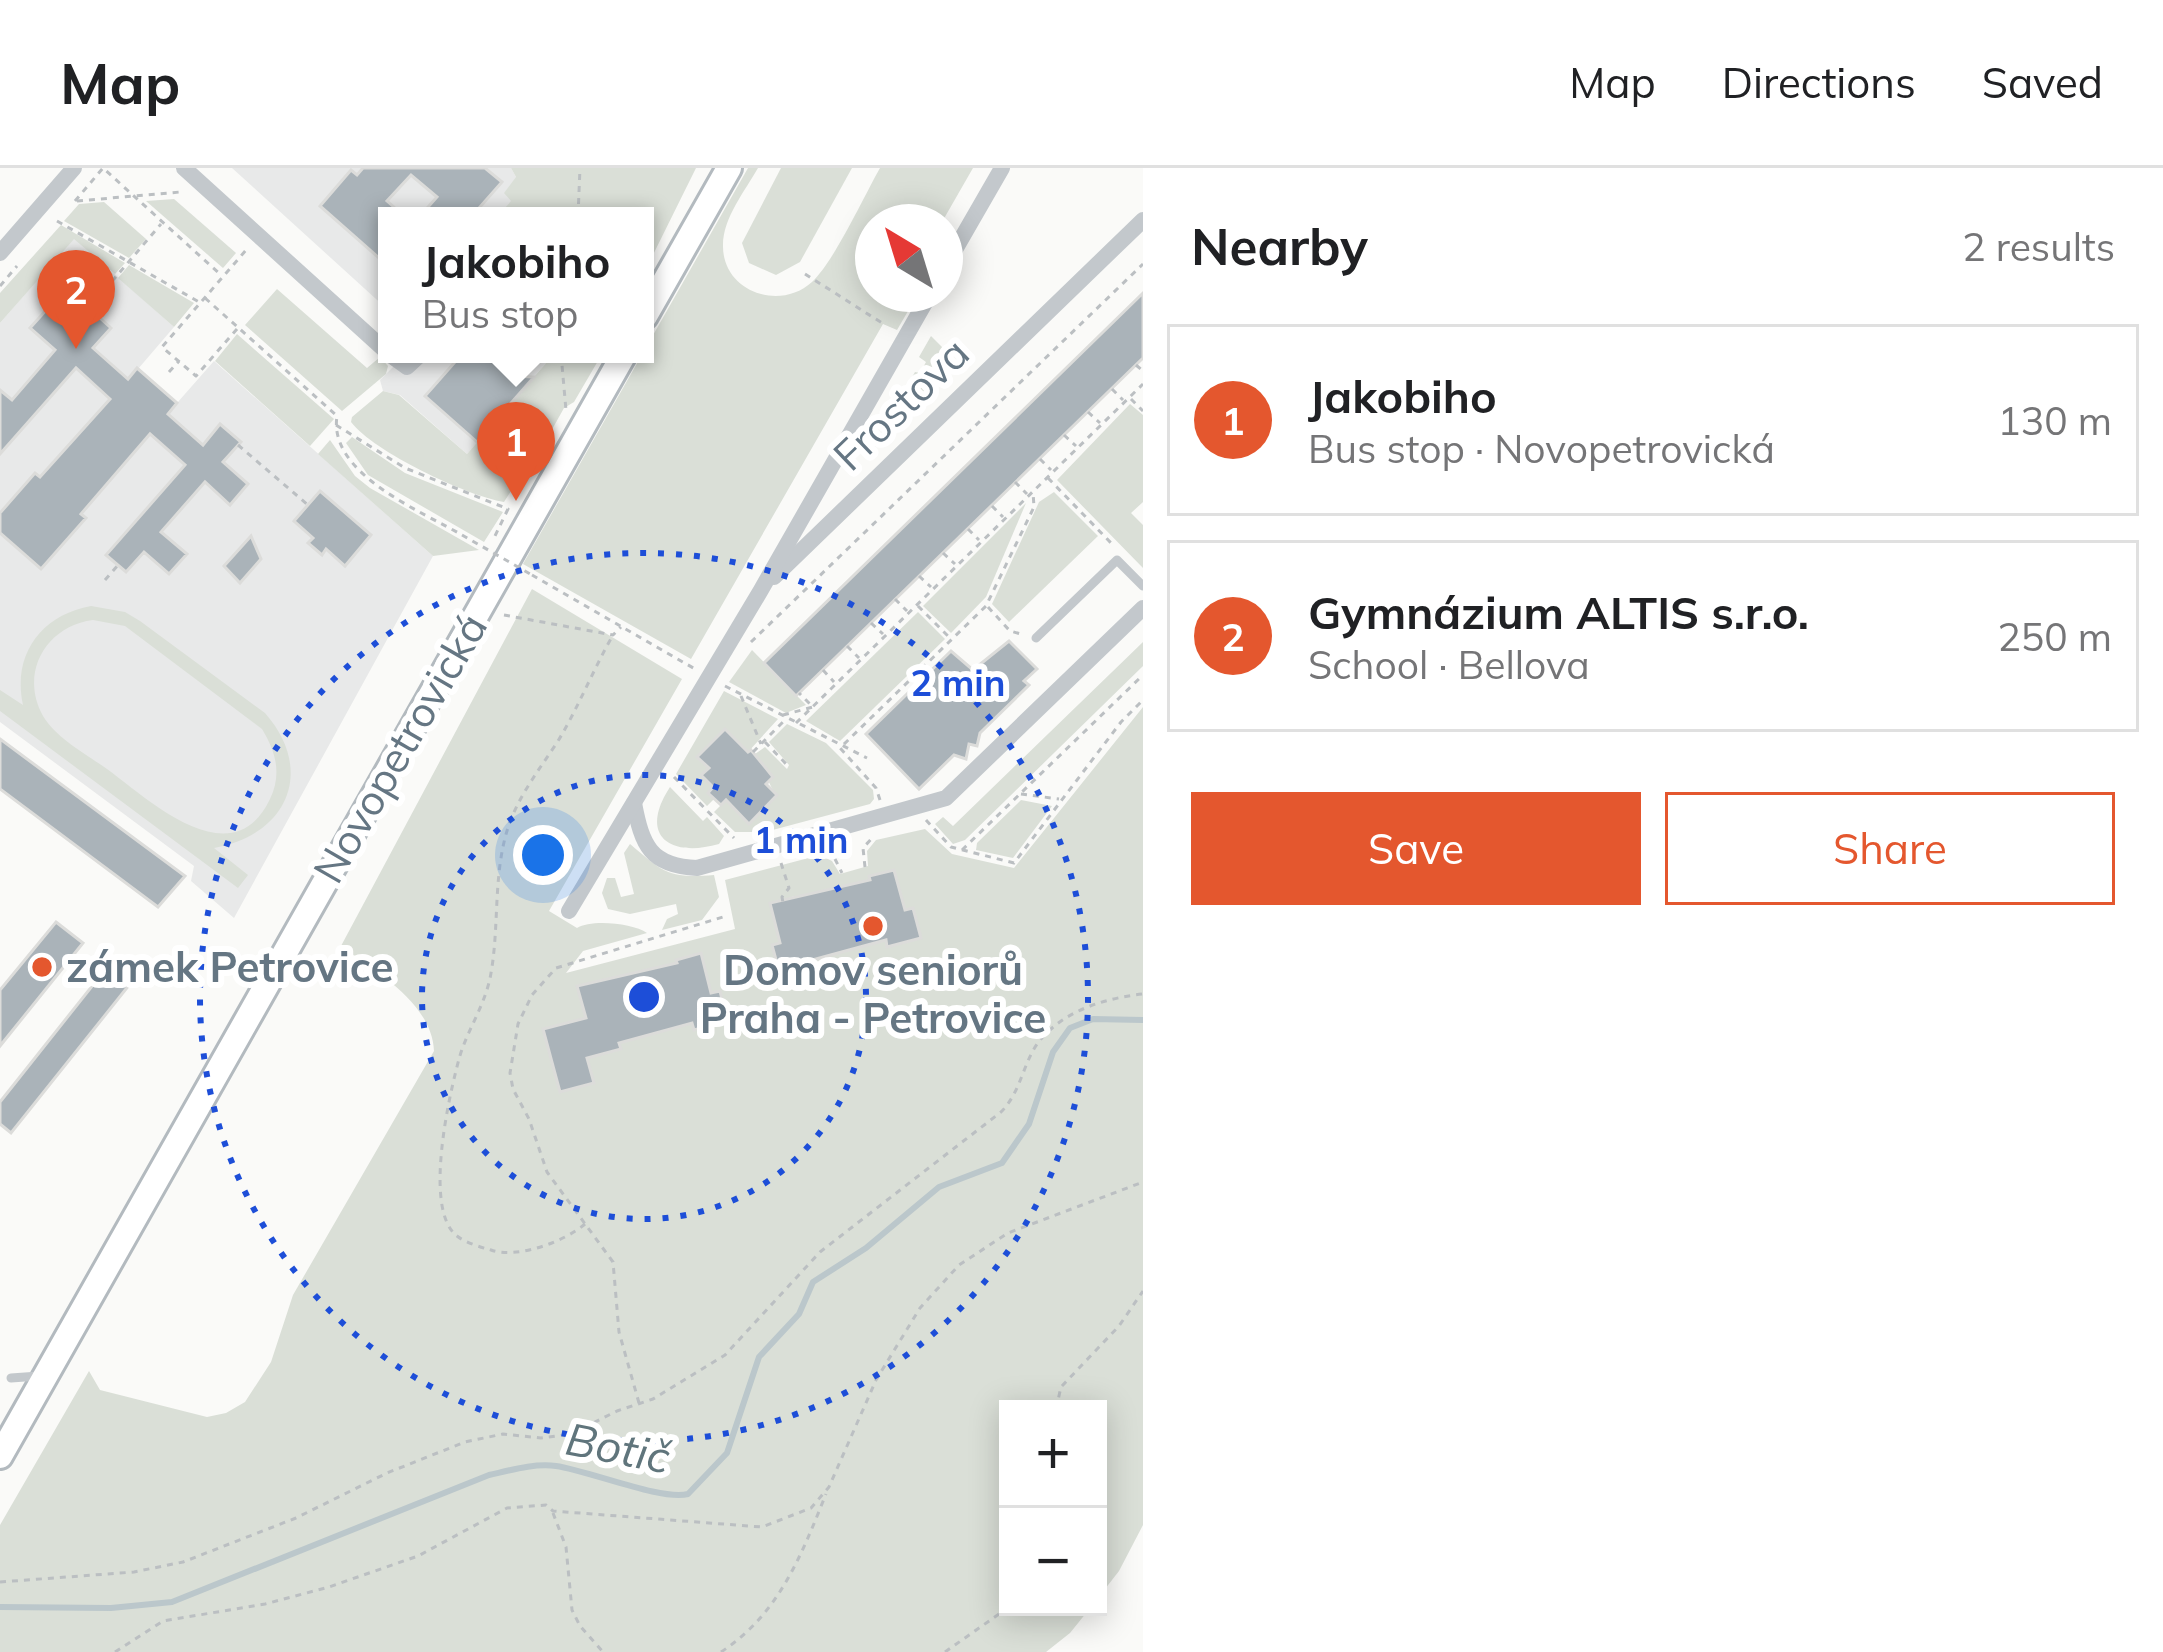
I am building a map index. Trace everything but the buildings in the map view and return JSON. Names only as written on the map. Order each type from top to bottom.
[{"type":"main road","points":[[654,300],[729,168]]},
{"type":"main road","name":"Novopetrovická","points":[[0,1456],[618,363]]},
{"type":"street","points":[[1,249],[74,168]]},
{"type":"street","points":[[963,236],[1002,168]]},
{"type":"street","points":[[189,172],[378,344]]},
{"type":"street","name":"Frostova","points":[[761,590],[1143,220]]},
{"type":"street","points":[[569,911],[920,312]]},
{"type":"street","points":[[634,802],[640,832],[653,854],[677,867],[697,868],[923,807],[946,798],[1143,608]]},
{"type":"lane","points":[[1036,638],[1117,560],[1143,586]]},
{"type":"lane","points":[[11,1378],[45,1376]]},
{"type":"path","points":[[189,172],[177,195],[133,197],[75,201],[104,168],[133,197],[223,277]]},
{"type":"path","points":[[578,207],[580,168]]},
{"type":"path","points":[[57,221],[203,300],[238,328],[337,416],[339,441],[357,472],[607,617]]},
{"type":"path","points":[[73,328],[162,223]]},
{"type":"path","points":[[238,328],[196,376],[162,347],[259,236]]},
{"type":"path","points":[[738,655],[1143,264]]},
{"type":"path","points":[[0,286],[17,266]]},
{"type":"path","points":[[806,274],[883,323]]},
{"type":"path","points":[[169,372],[178,361]]},
{"type":"path","points":[[562,363],[566,410]]},
{"type":"path","points":[[1136,365],[1143,371]]},
{"type":"path","points":[[796,723],[1143,384]]},
{"type":"path","points":[[1112,389],[1143,411]]},
{"type":"path","points":[[1088,412],[1101,425]]},
{"type":"path","points":[[335,424],[405,468],[508,509],[488,549]]},
{"type":"path","points":[[1064,435],[1078,448]]},
{"type":"path","points":[[238,445],[308,505]]},
{"type":"path","points":[[1040,458],[1053,472]]},
{"type":"path","points":[[1047,478],[1111,543]]},
{"type":"path","points":[[840,748],[986,606],[1034,507],[1031,494],[1015,482]]},
{"type":"path","points":[[992,506],[1006,519]]},
{"type":"path","points":[[968,529],[981,542]]},
{"type":"path","points":[[943,553],[957,566]]},
{"type":"path","points":[[105,580],[118,565]]},
{"type":"path","points":[[919,576],[933,590]]},
{"type":"path","points":[[896,599],[909,613]]},
{"type":"path","points":[[917,605],[952,640]]},
{"type":"path","points":[[986,606],[1010,631],[1036,638]]},
{"type":"path","points":[[503,615],[613,635]]},
{"type":"path","points":[[872,622],[885,636]]},
{"type":"path","points":[[585,1224],[555,1240],[502,1254],[457,1236],[442,1214],[438,1194],[460,1056],[491,975],[494,903],[509,825],[532,775],[557,741],[621,626]]},
{"type":"path","points":[[847,646],[861,660]]},
{"type":"path","points":[[823,670],[836,684]]},
{"type":"path","points":[[961,851],[1143,675]]},
{"type":"path","points":[[740,693],[763,742],[789,767]]},
{"type":"path","points":[[799,693],[813,707]]},
{"type":"path","points":[[923,807],[927,824],[951,848],[1014,863],[1143,700]]},
{"type":"path","points":[[753,752],[786,718],[813,707]]},
{"type":"path","points":[[786,718],[867,758]]},
{"type":"path","points":[[665,788],[672,776],[727,833]]},
{"type":"path","points":[[1020,794],[1062,800]]},
{"type":"path","points":[[708,812],[718,802]]},
{"type":"path","points":[[865,867],[863,848],[876,836]]},
{"type":"path","points":[[720,848],[741,843]]},
{"type":"path","points":[[820,851],[835,859],[842,874]]},
{"type":"path","points":[[781,861],[789,888],[783,903]]},
{"type":"path","points":[[639,1403],[619,1332],[613,1262],[547,1172],[513,1089],[510,1073],[518,1024],[532,995],[556,968],[726,916]]},
{"type":"path","points":[[0,1582],[134,1571],[183,1562],[465,1442],[503,1435],[572,1434],[639,1403],[725,1355],[820,1252],[1000,1112],[1016,1097],[1040,1040],[1071,1015],[1106,998],[1143,994]]},
{"type":"path","points":[[721,1652],[762,1620],[783,1594],[875,1381],[920,1308],[959,1265],[1008,1233],[1143,1183]]},
{"type":"path","points":[[1058,1400],[1061,1387],[1119,1327],[1143,1292]]},
{"type":"path","points":[[553,1511],[762,1527],[811,1508],[829,1487]]},
{"type":"path","points":[[115,1652],[163,1622],[265,1604],[418,1556],[507,1508],[546,1504],[566,1547],[572,1610],[603,1652]]},
{"type":"path","points":[[945,1652],[999,1614]]},
{"type":"shaded area","points":[[232,168],[511,168],[516,177],[506,207],[378,207],[378,301]]},
{"type":"shaded area","points":[[511,168],[696,168],[654,253],[654,207],[506,207],[511,201],[504,193],[516,177]]},
{"type":"shaded area","points":[[748,168],[758,168],[736,205],[723,245],[725,261],[742,285],[769,296],[799,291],[821,272],[855,214],[855,312],[908,312],[897,330],[883,324],[691,659],[523,564],[637,363],[654,363],[654,333]]},
{"type":"shaded area","points":[[781,168],[852,168],[800,262],[776,275],[749,263],[742,243]]},
{"type":"shaded area","points":[[880,168],[973,168],[952,204],[861,204]]},
{"type":"shaded area","points":[[174,199],[236,253],[223,268],[146,201]]},
{"type":"shaded area","points":[[104,202],[146,239],[129,258],[64,221],[79,204]]},
{"type":"shaded area","points":[[61,225],[125,263],[115,274],[74,239],[0,323],[0,293]]},
{"type":"shaded area","points":[[74,238],[174,327],[138,369],[177,403],[214,361],[433,556],[234,918],[191,881],[194,866],[0,722],[0,323]]},
{"type":"shaded area","points":[[129,265],[194,303],[174,327],[118,278]]},
{"type":"shaded area","points":[[277,289],[367,368],[378,359],[378,363],[385,363],[386,374],[342,411],[245,325]]},
{"type":"shaded area","points":[[237,334],[334,419],[310,446],[215,361]]},
{"type":"shaded area","points":[[931,336],[960,365],[869,453],[915,372],[920,373],[926,362],[919,357]]},
{"type":"shaded area","points":[[397,363],[546,363],[467,454],[400,395],[383,391],[380,380]]},
{"type":"shaded area","points":[[546,363],[597,363],[574,402],[564,408],[521,485],[516,483],[504,502],[422,471],[363,434],[352,417],[383,391],[399,395],[467,454]]},
{"type":"shaded area","points":[[1130,404],[1143,415],[1143,502],[1131,513],[1143,525],[1143,568],[1057,480]]},
{"type":"shaded area","points":[[352,437],[405,473],[503,512],[484,542],[368,475],[346,443]]},
{"type":"shaded area","points":[[330,440],[355,476],[370,488],[479,550],[433,556],[318,454]]},
{"type":"shaded area","points":[[1054,492],[1098,536],[1009,622],[992,604],[1039,502]]},
{"type":"shaded area","points":[[1026,503],[986,597],[951,633],[923,606]]},
{"type":"shaded area","points":[[532,589],[682,679],[549,911],[577,928],[612,923],[647,933],[583,951],[566,973],[735,929],[725,880],[820,855],[832,861],[840,874],[868,866],[867,851],[876,840],[925,829],[952,854],[1014,868],[1143,707],[1143,1525],[1107,1586],[1107,1400],[999,1400],[999,1616],[1084,1616],[1070,1633],[1046,1652],[0,1652],[0,1525],[89,1371],[100,1390],[207,1417],[245,1402],[271,1362],[293,1295],[434,1051],[424,1018],[385,978],[341,946]],"holes":[[[795,896],[805,937],[897,912],[887,946],[886,940],[812,960],[813,966],[781,975],[772,945],[788,940],[770,904]],[[700,953],[705,970],[697,972],[703,995],[720,991],[727,1021],[695,1030],[692,1023],[619,1043],[620,1050],[587,1058],[593,1083],[560,1092],[544,1029],[577,1020],[596,1024],[578,986],[602,979],[613,1019],[686,999],[677,960],[693,959]]]},
{"type":"shaded area","points":[[91,606],[125,612],[265,713],[280,735],[291,778],[276,815],[260,830],[214,848],[248,875],[238,888],[0,711],[0,690],[23,705],[26,654],[45,628]],"holes":[[[93,620],[125,626],[262,729],[274,755],[276,781],[254,822],[234,832],[213,833],[190,825],[72,745],[43,716],[34,684],[41,654],[50,642],[62,631]]]},
{"type":"shaded area","points":[[918,612],[945,639],[840,741],[806,721]]},
{"type":"shaded area","points":[[1143,642],[1143,666],[965,840],[953,844],[935,824],[943,817],[953,826]]},
{"type":"shaded area","points":[[752,650],[806,705],[786,713],[729,682]]},
{"type":"shaded area","points":[[724,691],[778,719],[748,752],[725,729],[697,756],[709,768],[702,776],[713,787],[708,793],[714,799],[707,806],[676,774]]},
{"type":"shaded area","points":[[787,724],[826,743],[873,790],[874,799],[870,804],[765,832],[735,832],[714,812],[726,800],[749,823],[777,796],[755,754],[765,747],[787,769],[789,765],[769,742]]},
{"type":"shaded area","points":[[670,787],[724,836],[719,844],[686,848],[664,839],[657,819]]},
{"type":"shaded area","points":[[1021,800],[1052,806],[1013,858],[976,850],[977,843]]},
{"type":"shaded area","points":[[630,844],[667,872],[714,875],[719,897],[702,920],[662,930],[667,919],[678,914],[676,904],[630,914],[608,909],[602,893],[607,878],[615,878],[621,897],[634,894],[624,853]]},
{"type":"waterway","name":"Botič","points":[[0,1607],[111,1608],[172,1602],[489,1475],[540,1465],[661,1493],[688,1494],[727,1453],[759,1357],[799,1314],[813,1282],[866,1248],[939,1187],[1002,1163],[1029,1124],[1053,1052],[1070,1028],[1093,1019],[1143,1020]]},
{"type":"place","name":"Gymnázium ALTIS s.r.o.","points":[[76,349]]},
{"type":"place","name":"Jakobiho","points":[[516,501]]},
{"type":"place","name":"Domov seniorů Praha - Petrovice","points":[[873,926]]},
{"type":"place","name":"zámek Petrovice","points":[[42,967]]}]
